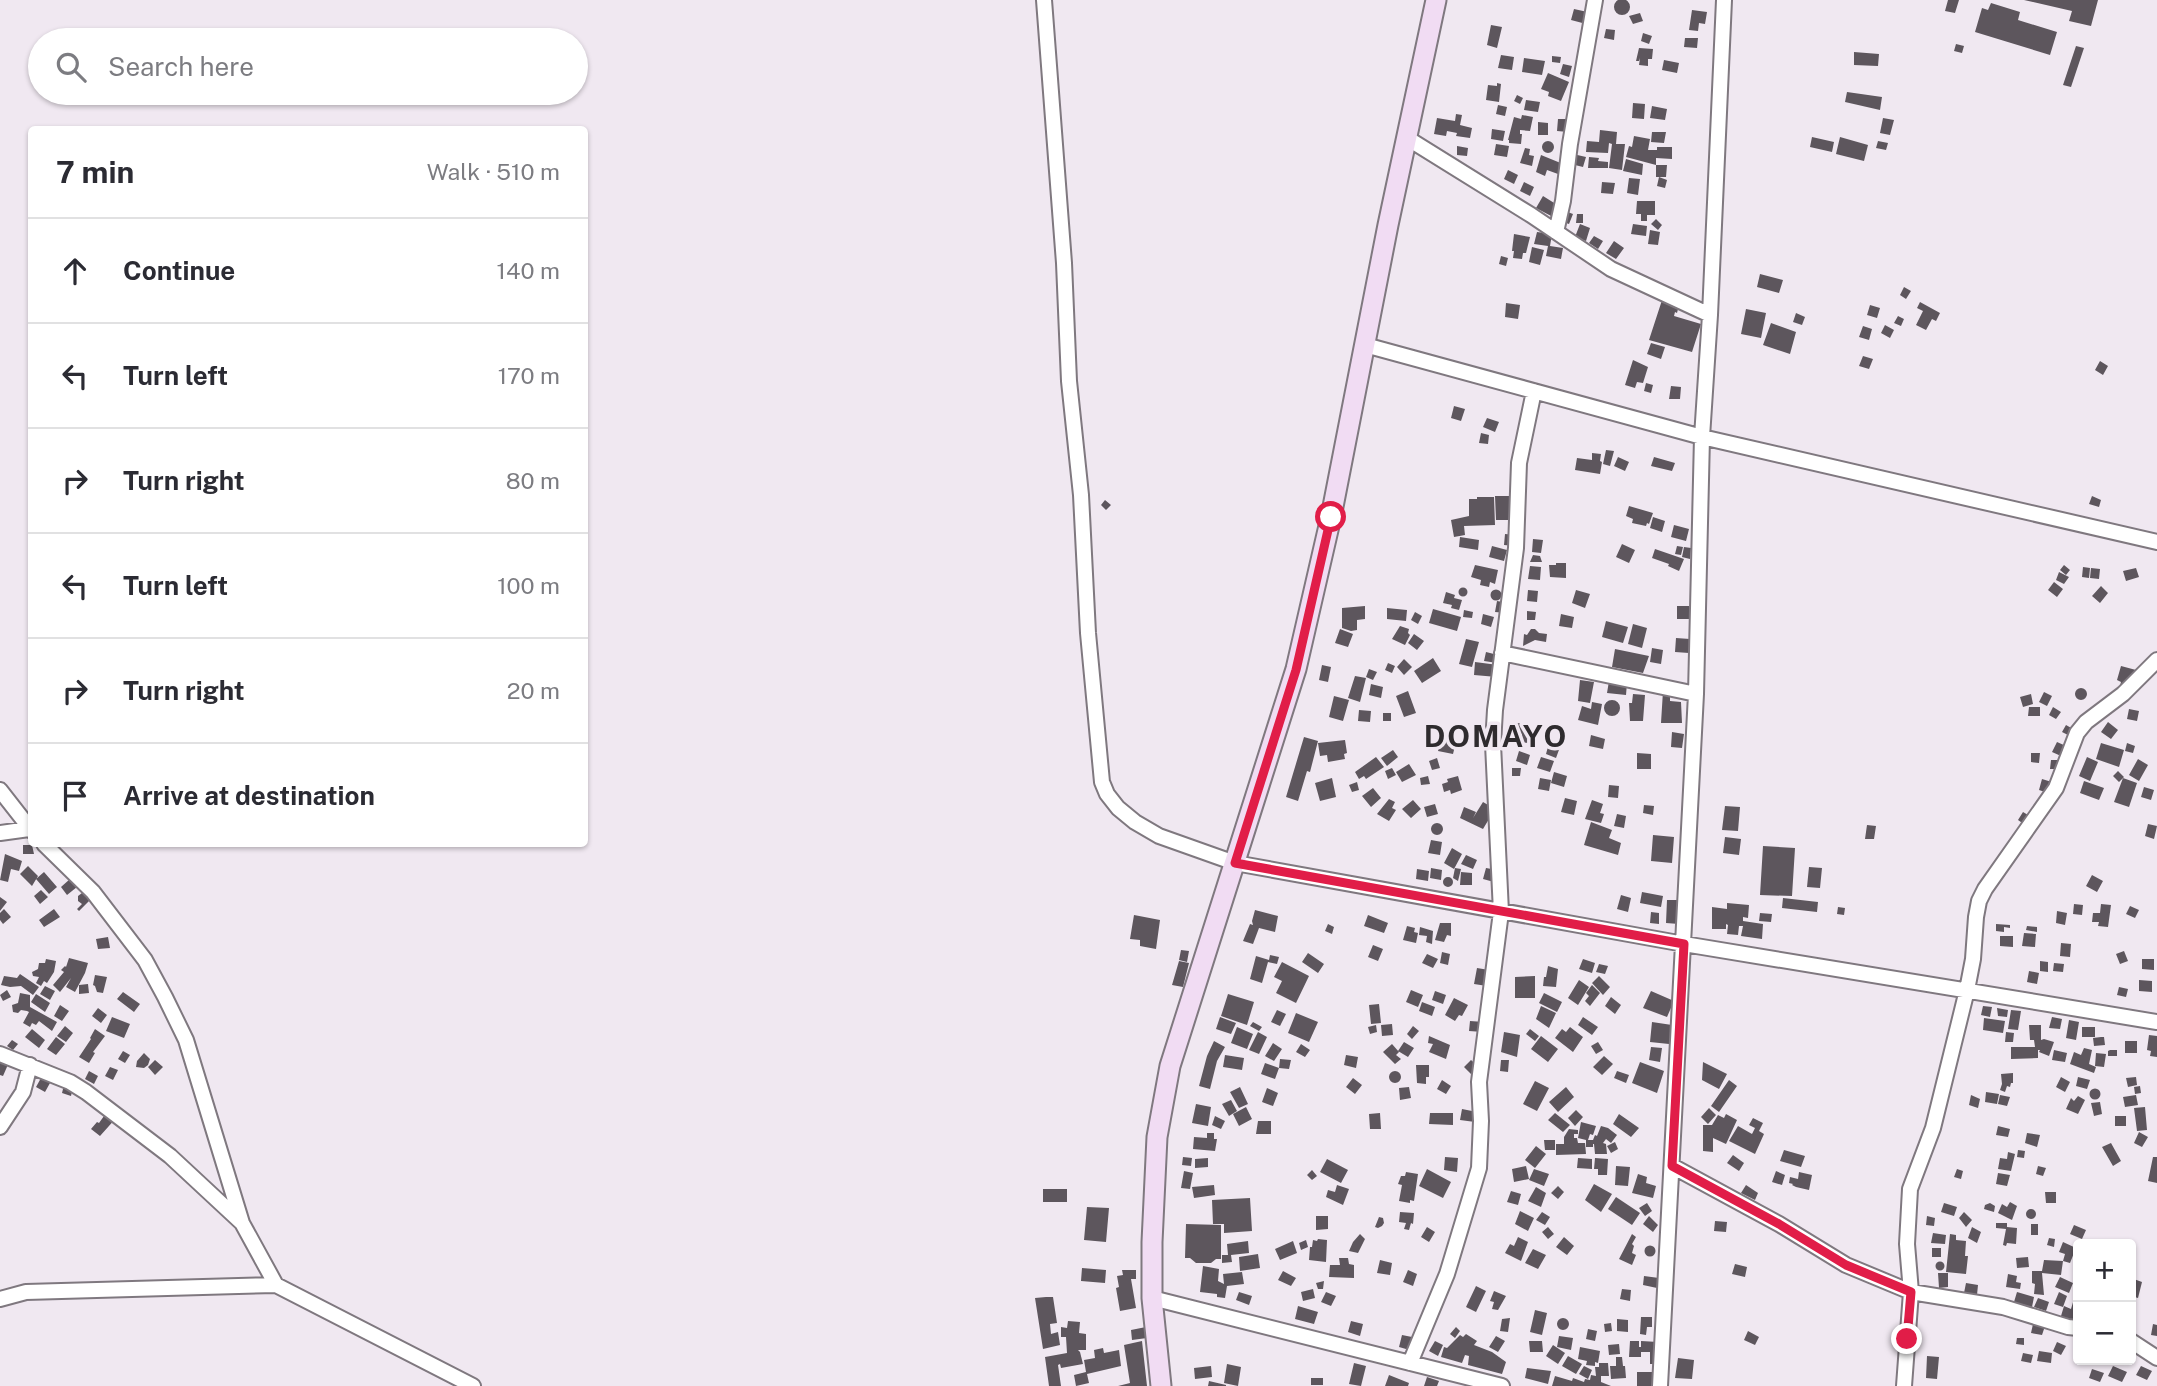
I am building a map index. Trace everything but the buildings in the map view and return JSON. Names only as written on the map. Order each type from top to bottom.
[{"type":"main road","points":[[1161,1386],[1152,1298],[1152,1242],[1157,1137],[1170,1066],[1296,670],[1331,517],[1388,225],[1436,0]]},
{"type":"street","points":[[1044,0],[1065,263],[1069,381],[1082,495],[1088,633],[1102,782],[1118,808],[1159,836],[1235,863],[1684,944],[2157,1022]]},
{"type":"street","points":[[1556,232],[1595,0]]},
{"type":"street","points":[[1660,1386],[1696,694],[1702,437],[1724,0]]},
{"type":"street","points":[[1407,138],[1531,215],[1611,269],[1710,315]]},
{"type":"street","points":[[1366,345],[1702,437],[2157,542]]},
{"type":"street","points":[[1410,1363],[1447,1273],[1479,1168],[1479,1082],[1502,912],[1493,744],[1495,710],[1516,538],[1519,464],[1534,391]]},
{"type":"street","points":[[1502,653],[1696,694]]},
{"type":"street","points":[[1904,1386],[1911,1292],[1907,1244],[1910,1189],[1933,1128],[1967,990],[1979,901],[2056,788],[2077,733],[2123,694],[2157,660]]},
{"type":"street","points":[[0,790],[28,827]]},
{"type":"street","points":[[0,833],[28,830]]},
{"type":"street","points":[[47,847],[93,892],[145,960],[166,996],[186,1040],[242,1223],[276,1285]]},
{"type":"street","points":[[0,1054],[70,1082],[86,1092],[170,1156],[242,1223]]},
{"type":"street","points":[[0,1127],[23,1092],[30,1065]]},
{"type":"street","points":[[1672,1166],[1788,1229],[1846,1265],[1911,1292],[2003,1307],[2073,1328]]},
{"type":"street","points":[[0,1299],[26,1292],[276,1285],[473,1386]]},
{"type":"street","points":[[1152,1298],[1502,1386]]},
{"type":"street","points":[[2136,1344],[2157,1358]]},
{"type":"district","name":"DOMAYO","points":[[1496,736]]},
{"type":"route","points":[[1331,517],[1296,670],[1235,863],[1684,944],[1672,1166],[1779,1224],[1846,1265],[1911,1292],[1907,1339]]}]
